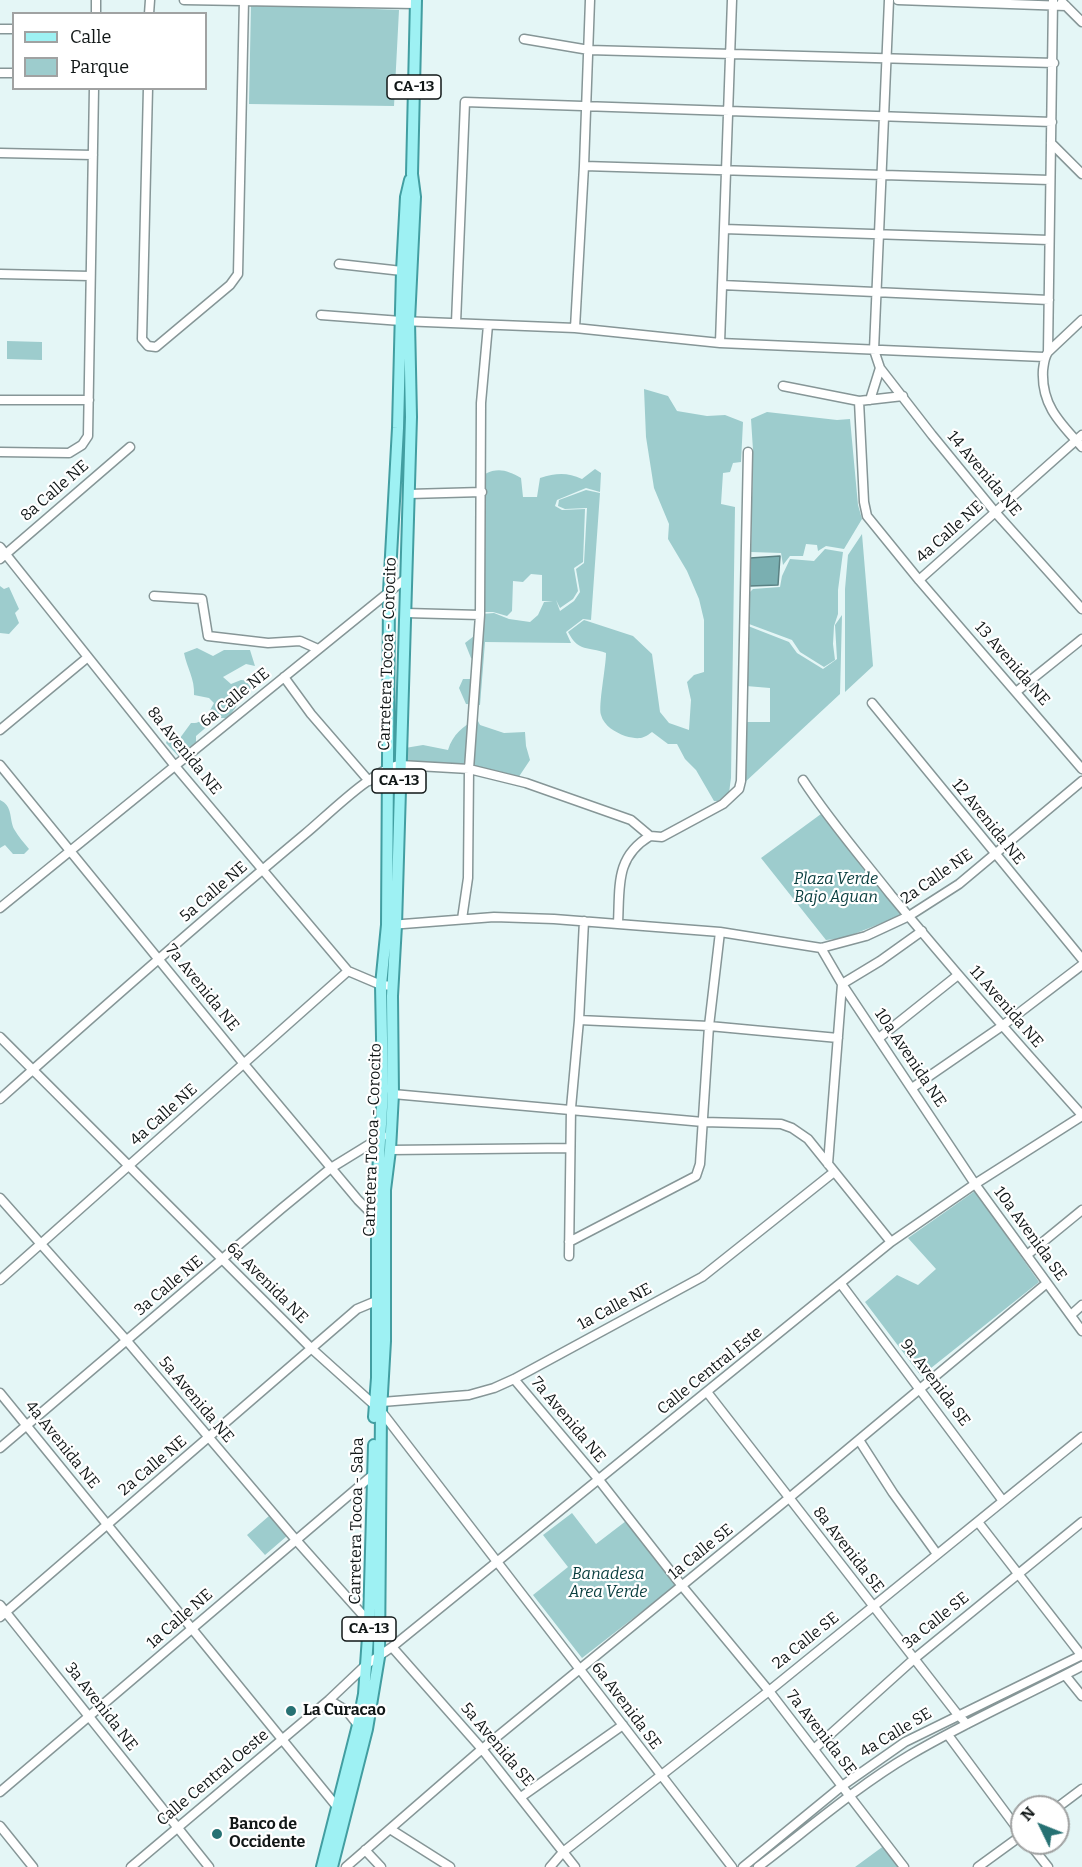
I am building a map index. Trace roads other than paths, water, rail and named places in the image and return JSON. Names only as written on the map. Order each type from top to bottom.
[{"type":"main road","name":"Carretera Tocoa - Corocito","points":[[379,1386],[385,1341],[380,1299],[379,1138],[391,925],[394,766],[389,592],[405,321],[415,197],[412,174],[416,2]]},
{"type":"main road","name":"Carretera Tocoa - Corocito","points":[[394,766],[406,613],[405,579],[411,417],[402,271],[406,197],[412,174]]},
{"type":"main road","name":"Carretera Tocoa - Corocito","points":[[381,1223],[390,1150],[393,1094],[387,986]]},
{"type":"main road","name":"Carretera Tocoa - Saba","points":[[322,1867],[358,1725],[367,1664],[379,1386]]},
{"type":"main road","name":"Carretera Tocoa - Saba","points":[[332,1867],[367,1729],[379,1657],[377,1472]]},
{"type":"street","points":[[184,0],[416,2]]},
{"type":"street","points":[[575,328],[585,166],[590,0]]},
{"type":"street","points":[[720,343],[732,0]]},
{"type":"street","points":[[874,350],[889,0]]},
{"type":"street","points":[[898,0],[1058,3],[1082,22]]},
{"type":"street","points":[[148,90],[142,339],[147,346],[156,346],[230,285],[238,273],[244,1]]},
{"type":"street","points":[[1058,3],[1051,143],[1049,300],[1042,385],[1046,400],[1056,417],[1080,441]]},
{"type":"street","points":[[524,39],[588,50],[1054,63]]},
{"type":"street","points":[[0,452],[69,453],[77,449],[88,436],[94,90]]},
{"type":"street","points":[[456,323],[465,102],[1052,122]]},
{"type":"street","points":[[1051,143],[1081,171]]},
{"type":"street","points":[[0,153],[93,155]]},
{"type":"street","points":[[585,166],[1050,180]]},
{"type":"street","points":[[724,229],[1049,240]]},
{"type":"street","points":[[339,264],[402,271]]},
{"type":"street","points":[[0,274],[90,276]]},
{"type":"street","points":[[722,285],[1049,300]]},
{"type":"street","points":[[321,315],[575,328],[720,343],[1046,355],[1082,320]]},
{"type":"street","points":[[462,919],[468,878],[469,769],[480,615],[481,403],[488,325]]},
{"type":"street","name":"14 Avenida NE","points":[[874,350],[880,368],[932,435],[995,512],[1082,609]]},
{"type":"street","points":[[870,400],[880,368]]},
{"type":"street","points":[[783,386],[859,401],[903,396]]},
{"type":"street","points":[[0,400],[88,400]]},
{"type":"street","name":"13 Avenida NE","points":[[859,401],[864,502],[867,516],[919,580],[1082,769]]},
{"type":"street","name":"4a Calle NE","points":[[919,580],[995,512],[1080,441]]},
{"type":"street","name":"8a Calle NE","points":[[2,553],[130,447]]},
{"type":"street","points":[[394,766],[469,769],[542,788],[631,820],[651,836],[662,837],[716,809],[731,798],[741,782],[748,452]]},
{"type":"street","points":[[409,494],[482,492]]},
{"type":"street","name":"8a Avenida NE","points":[[2,553],[175,765],[348,971]]},
{"type":"street","name":"6a Calle NE","points":[[0,908],[405,579]]},
{"type":"street","points":[[154,596],[202,599],[208,636],[268,643],[300,641],[318,649]]},
{"type":"street","points":[[406,613],[480,615]]},
{"type":"street","points":[[1016,693],[1082,639]]},
{"type":"street","points":[[0,730],[88,657]]},
{"type":"street","points":[[284,677],[311,714],[369,781]]},
{"type":"street","name":"12 Avenida NE","points":[[872,703],[1082,959]]},
{"type":"street","name":"7a Avenida NE","points":[[0,765],[244,1064],[358,1200],[381,1223]]},
{"type":"street","name":"5a Calle NE","points":[[0,1099],[263,870],[369,781],[394,766]]},
{"type":"street","name":"11 Avenida NE","points":[[803,780],[824,812],[921,931],[1082,1115]]},
{"type":"street","name":"2a Calle NE","points":[[821,948],[866,936],[909,916],[959,884],[1082,781]]},
{"type":"street","points":[[618,923],[621,870],[630,851],[651,836]]},
{"type":"street","points":[[391,925],[462,919],[526,918],[584,921],[720,932],[821,948]]},
{"type":"street","points":[[569,1256],[571,1108],[579,1020],[584,921]]},
{"type":"street","points":[[828,1164],[842,984],[880,961],[921,931]]},
{"type":"street","points":[[569,1242],[696,1176],[700,1164],[709,1026],[720,932]]},
{"type":"street","name":"10a Avenida NE","points":[[821,948],[842,984],[975,1184]]},
{"type":"street","points":[[912,1088],[1002,1026],[1082,965]]},
{"type":"street","points":[[348,971],[387,986]]},
{"type":"street","name":"4a Calle NE","points":[[0,1280],[348,971]]},
{"type":"street","points":[[879,1038],[958,975]]},
{"type":"street","points":[[579,1020],[709,1026],[838,1038]]},
{"type":"street","name":"6a Avenida NE","points":[[0,1037],[312,1349],[379,1406],[497,1562]]},
{"type":"street","points":[[393,1094],[571,1108],[703,1122],[781,1124],[808,1138],[891,1242]]},
{"type":"street","name":"Calle Central Este","points":[[367,1664],[392,1647],[891,1242],[1082,1115]]},
{"type":"street","name":"3a Calle NE","points":[[0,1448],[281,1209],[332,1168],[391,1132]]},
{"type":"street","points":[[390,1150],[570,1148]]},
{"type":"street","name":"1a Calle NE","points":[[379,1406],[469,1395],[514,1379],[702,1277],[834,1172]]},
{"type":"street","name":"10a Avenida SE","points":[[975,1184],[1082,1331]]},
{"type":"street","name":"5a Avenida NE","points":[[0,1198],[127,1341],[296,1540],[369,1622]]},
{"type":"street","points":[[1027,1255],[1082,1210]]},
{"type":"street","name":"1a Calle SE","points":[[346,1867],[482,1749],[1047,1283]]},
{"type":"street","name":"9a Avenida SE","points":[[841,1284],[1003,1501]]},
{"type":"street","name":"2a Calle NE","points":[[2,1612],[209,1438],[357,1309],[380,1299]]},
{"type":"street","points":[[1071,1315],[1082,1305]]},
{"type":"street","name":"7a Avenida NE","points":[[514,1379],[599,1480]]},
{"type":"street","name":"8a Avenida SE","points":[[707,1392],[967,1724]]},
{"type":"street","name":"4a Avenida NE","points":[[0,1393],[338,1808]]},
{"type":"street","name":"2a Calle SE","points":[[550,1867],[563,1852],[769,1690],[1082,1437]]},
{"type":"street","points":[[859,1440],[893,1493],[937,1554]]},
{"type":"street","name":"1a Calle NE","points":[[0,1792],[377,1472]]},
{"type":"street","name":"7a Avenida SE","points":[[599,1480],[682,1586],[769,1690],[904,1867]]},
{"type":"street","points":[[978,1522],[1082,1655]]},
{"type":"street","name":"3a Calle SE","points":[[814,1749],[914,1659],[1082,1522]]},
{"type":"street","name":"6a Avenida SE","points":[[497,1562],[732,1867]]},
{"type":"street","name":"3a Avenida NE","points":[[2,1612],[209,1867]]},
{"type":"street","name":"5a Avenida SE","points":[[392,1647],[482,1749],[575,1867]]},
{"type":"street","name":"4a Calle SE","points":[[743,1867],[842,1786],[905,1742],[1082,1655]]},
{"type":"street","name":"Calle Central Oeste","points":[[131,1867],[329,1700],[367,1664]]},
{"type":"street","name":"4a Calle SE","points":[[758,1867],[851,1796],[911,1755],[1082,1666]]},
{"type":"street","points":[[1065,1675],[1082,1696]]},
{"type":"street","points":[[329,1700],[347,1711],[358,1725]]},
{"type":"street","points":[[521,1797],[623,1725]]},
{"type":"street","points":[[948,1735],[1010,1819]]},
{"type":"street","points":[[0,1826],[33,1867]]},
{"type":"street","points":[[390,1829],[450,1867]]},
{"type":"street","points":[[978,1867],[1010,1844]]},
{"type":"street","points":[[365,1850],[381,1867]]},
{"type":"street","points":[[1038,1855],[1048,1867]]},
{"type":"place","name":"La Curacao","points":[[291,1711]]},
{"type":"place","name":"Banco de Occidente","points":[[217,1834]]},
{"type":"park label","name":"Plaza Verde Bajo Aguan","points":[[836,889]]},
{"type":"park label","name":"Banadesa Area Verde","points":[[608,1584]]}]
